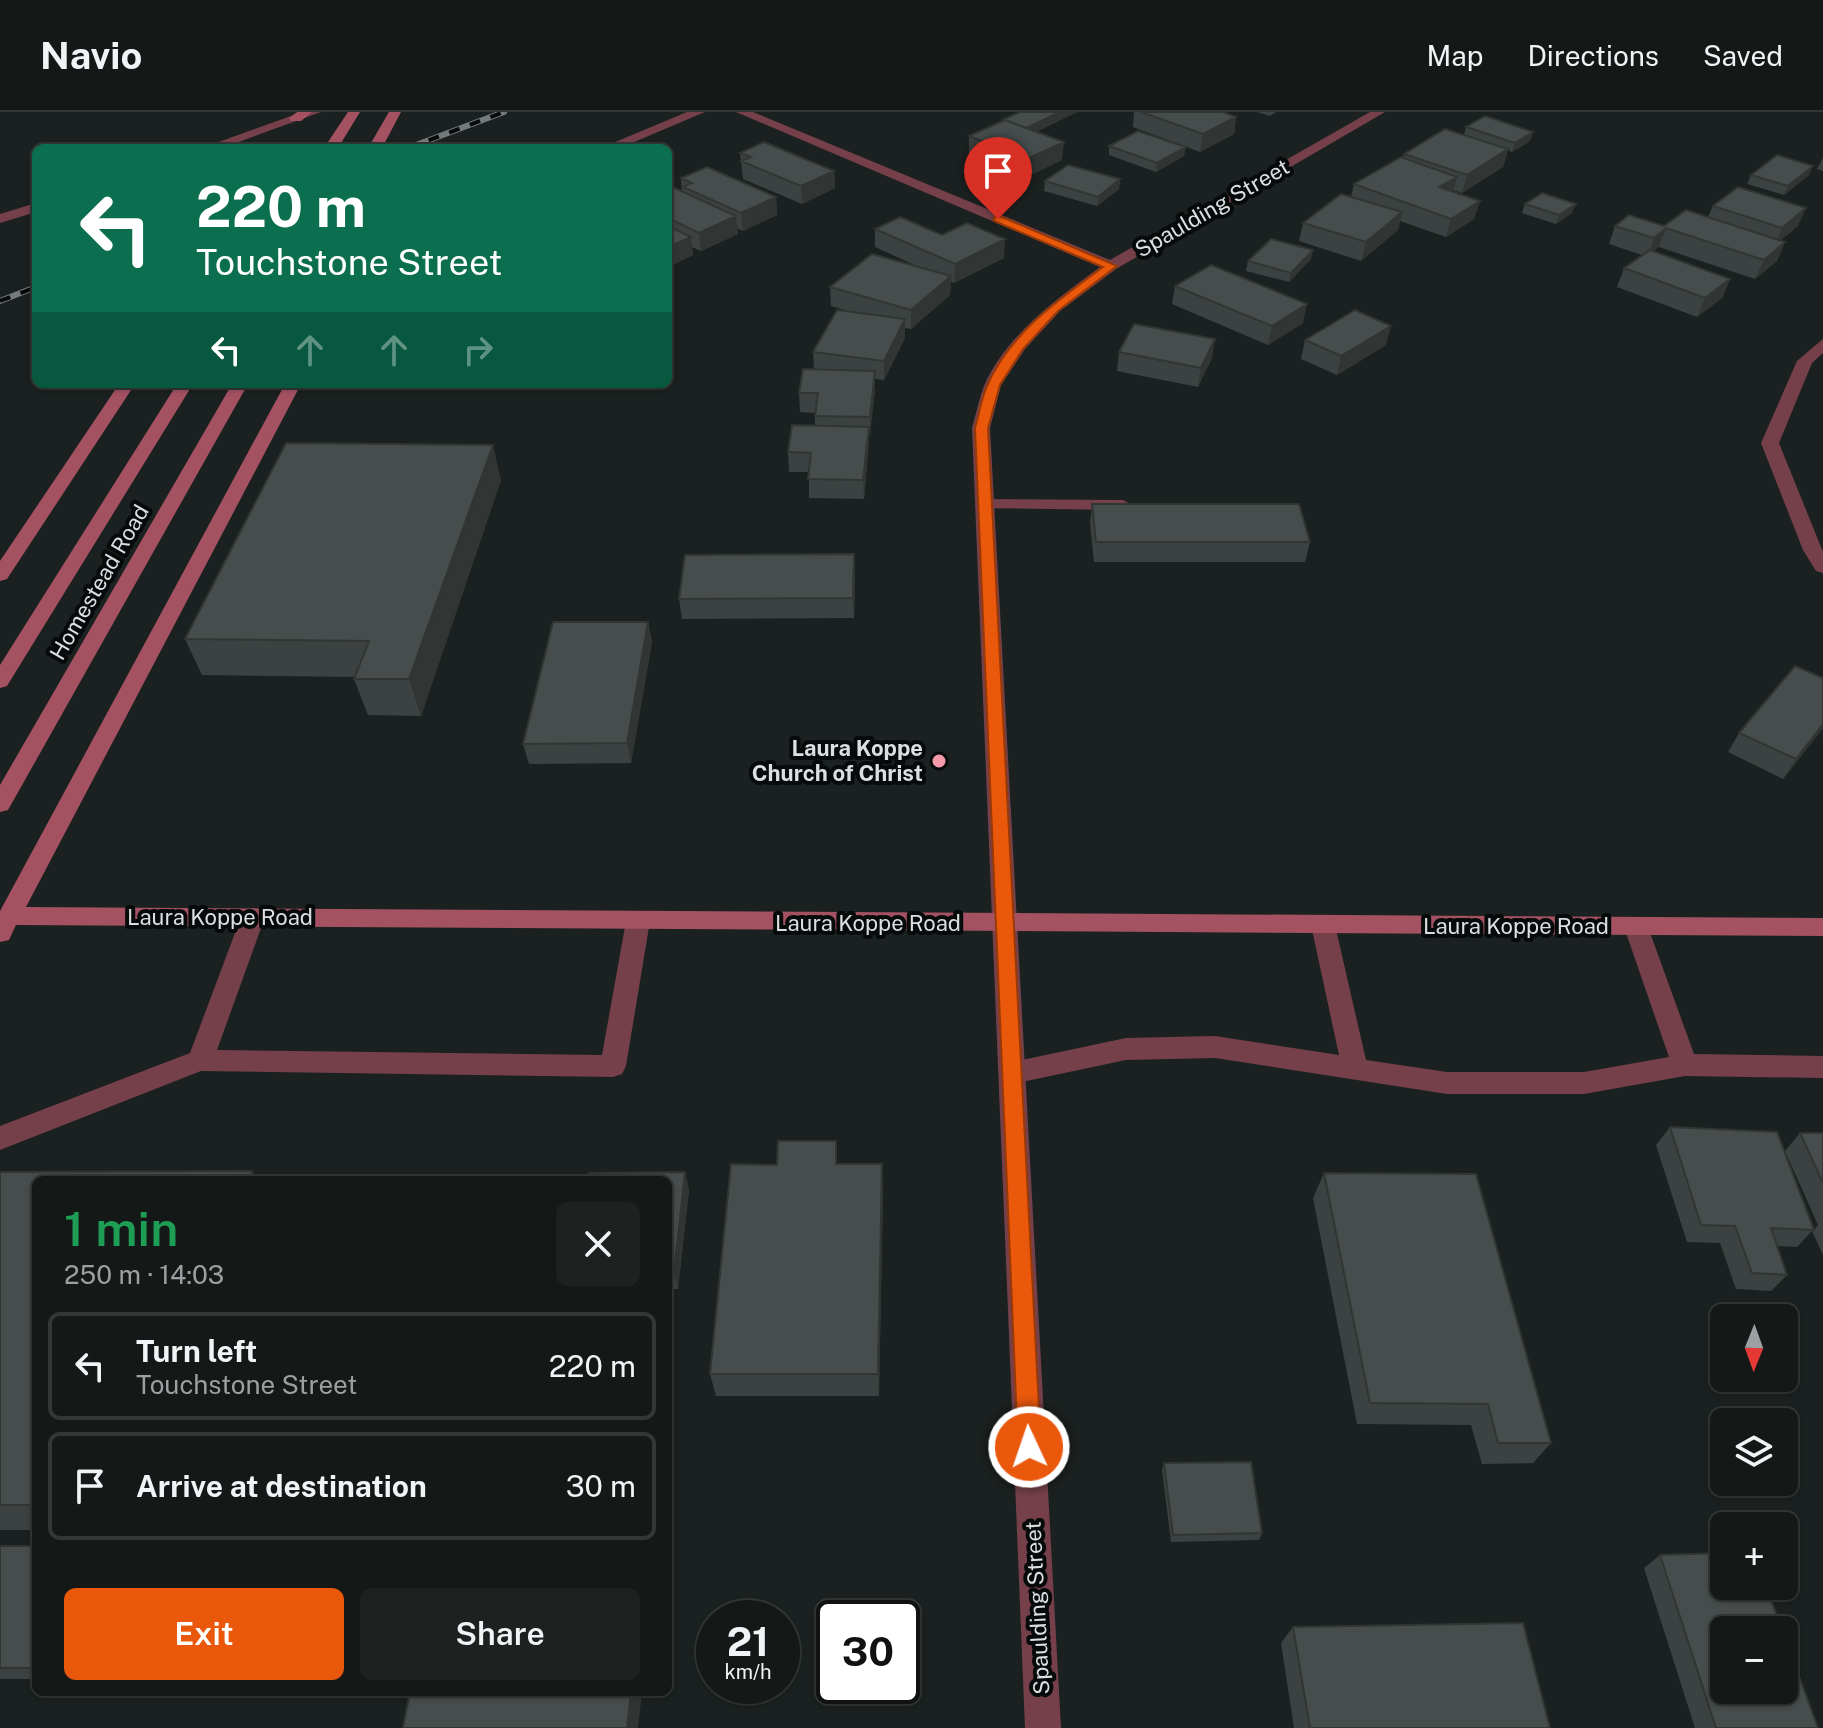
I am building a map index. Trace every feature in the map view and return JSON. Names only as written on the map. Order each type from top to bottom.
[{"type":"main road","points":[[334,144],[354,112]]},
{"type":"main road","points":[[377,144],[395,112]]},
{"type":"main road","points":[[0,575],[124,388]]},
{"type":"main road","name":"Homestead Road","points":[[0,681],[183,388]]},
{"type":"main road","name":"Homestead Road","points":[[0,804],[238,388]]},
{"type":"main road","points":[[5,924],[291,388]]},
{"type":"main road","name":"Laura Koppe Road","points":[[5,924],[253,917],[1823,927]]},
{"type":"street","points":[[220,144],[315,112]]},
{"type":"street","points":[[618,144],[699,112]]},
{"type":"street","points":[[742,112],[1111,266]]},
{"type":"street","name":"Spaulding Street","points":[[1043,1728],[981,428],[993,385],[1019,346],[1054,308],[1111,266],[1379,112]]},
{"type":"street","points":[[0,219],[32,208]]},
{"type":"street","points":[[1823,344],[1805,361],[1770,443],[1812,550],[1823,567]]},
{"type":"street","points":[[985,504],[1140,505]]},
{"type":"street","points":[[200,1060],[253,917]]},
{"type":"street","points":[[0,1138],[200,1060],[613,1066],[638,921]]},
{"type":"street","points":[[1323,925],[1355,1070]]},
{"type":"street","points":[[1636,927],[1685,1065]]},
{"type":"street","points":[[1012,1073],[1126,1049],[1192,1047],[1261,1053],[1447,1083],[1584,1083],[1685,1065],[1823,1067]]},
{"type":"building","points":[[1020,112],[1060,112],[1026,128],[1002,120]]},
{"type":"building","points":[[1141,112],[1223,112],[1236,117],[1203,134]]},
{"type":"building","points":[[1485,116],[1533,132],[1515,143],[1466,127]]},
{"type":"building","points":[[1005,120],[1064,142],[1027,159],[969,136]]},
{"type":"building","points":[[1445,129],[1508,149],[1467,175],[1404,154]]},
{"type":"building","points":[[1138,131],[1186,147],[1157,163],[1109,146]]},
{"type":"building","points":[[764,142],[834,171],[801,186],[741,161],[751,157],[740,153]]},
{"type":"building","points":[[1777,155],[1813,166],[1788,186],[1751,175]]},
{"type":"building","points":[[1401,157],[1457,177],[1439,187],[1480,201],[1451,219],[1354,184]]},
{"type":"building","points":[[1068,165],[1120,179],[1098,197],[1045,181]]},
{"type":"building","points":[[707,167],[776,197],[741,213],[683,187],[692,183],[681,178]]},
{"type":"building","points":[[672,187],[736,216],[699,233],[672,220]]},
{"type":"building","points":[[1738,187],[1806,208],[1782,228],[1713,206]]},
{"type":"building","points":[[1542,193],[1576,204],[1559,215],[1525,204]]},
{"type":"building","points":[[1341,194],[1402,212],[1366,242],[1303,223]]},
{"type":"building","points":[[1686,210],[1785,242],[1764,260],[1666,228],[1654,238],[1615,226],[1629,215],[1664,226]]},
{"type":"building","points":[[900,217],[942,235],[967,223],[1005,239],[955,264],[875,229]]},
{"type":"building","points":[[672,228],[691,237],[672,245]]},
{"type":"building","points":[[1271,239],[1313,250],[1291,273],[1248,261]]},
{"type":"building","points":[[1650,250],[1730,279],[1705,298],[1624,268]]},
{"type":"building","points":[[872,254],[951,276],[911,310],[830,287]]},
{"type":"building","points":[[1211,265],[1307,304],[1272,326],[1175,286]]},
{"type":"building","points":[[837,310],[905,319],[884,361],[813,352]]},
{"type":"building","points":[[1355,310],[1391,326],[1341,356],[1305,340]]},
{"type":"building","points":[[1134,324],[1215,339],[1201,368],[1119,352]]},
{"type":"building","points":[[803,369],[875,371],[870,417],[815,416],[818,393],[799,393]]},
{"type":"building","points":[[792,425],[869,427],[863,480],[808,479],[811,453],[788,452]]},
{"type":"building","points":[[286,443],[493,445],[409,679],[354,679],[369,641],[185,639]]},
{"type":"building","points":[[1092,504],[1299,504],[1310,542],[1096,542]]},
{"type":"building","points":[[854,554],[853,598],[679,599],[685,555]]},
{"type":"building","points":[[553,622],[648,622],[627,743],[523,744]]},
{"type":"building","points":[[1795,666],[1823,678],[1823,724],[1796,759],[1739,733]]},
{"type":"building","points":[[1670,1127],[1777,1132],[1814,1230],[1771,1228],[1787,1275],[1752,1273],[1735,1226],[1701,1225]]},
{"type":"building","points":[[1800,1133],[1823,1133],[1823,1183]]},
{"type":"building","points":[[778,1141],[836,1141],[836,1164],[882,1164],[878,1374],[710,1374],[731,1164],[777,1165]]},
{"type":"building","points":[[252,1171],[250,1176],[32,1176],[32,1505],[0,1505],[0,1172]]},
{"type":"building","points":[[685,1172],[674,1273],[672,1176],[589,1176],[589,1173]]},
{"type":"building","points":[[1324,1173],[1476,1174],[1551,1443],[1498,1443],[1488,1404],[1370,1403]]},
{"type":"building","points":[[1251,1462],[1262,1533],[1173,1535],[1164,1463]]},
{"type":"building","points":[[0,1546],[32,1546],[32,1668],[0,1668]]},
{"type":"building","points":[[1710,1553],[1710,1600],[1771,1600],[1777,1616],[1710,1616],[1710,1704],[1798,1704],[1798,1673],[1818,1728],[1716,1728],[1660,1555]]},
{"type":"building","points":[[1523,1623],[1550,1728],[1310,1728],[1293,1627]]},
{"type":"building","points":[[409,1696],[631,1696],[627,1728],[403,1728]]},
{"type":"railway","points":[[419,144],[504,112]]},
{"type":"railway","points":[[0,301],[32,289]]},
{"type":"place","name":"Laura Koppe Church of Christ","points":[[939,761]]},
{"type":"route","points":[[998,219],[1111,266],[1054,308],[1019,346],[993,385],[981,428],[1029,1447]]}]
